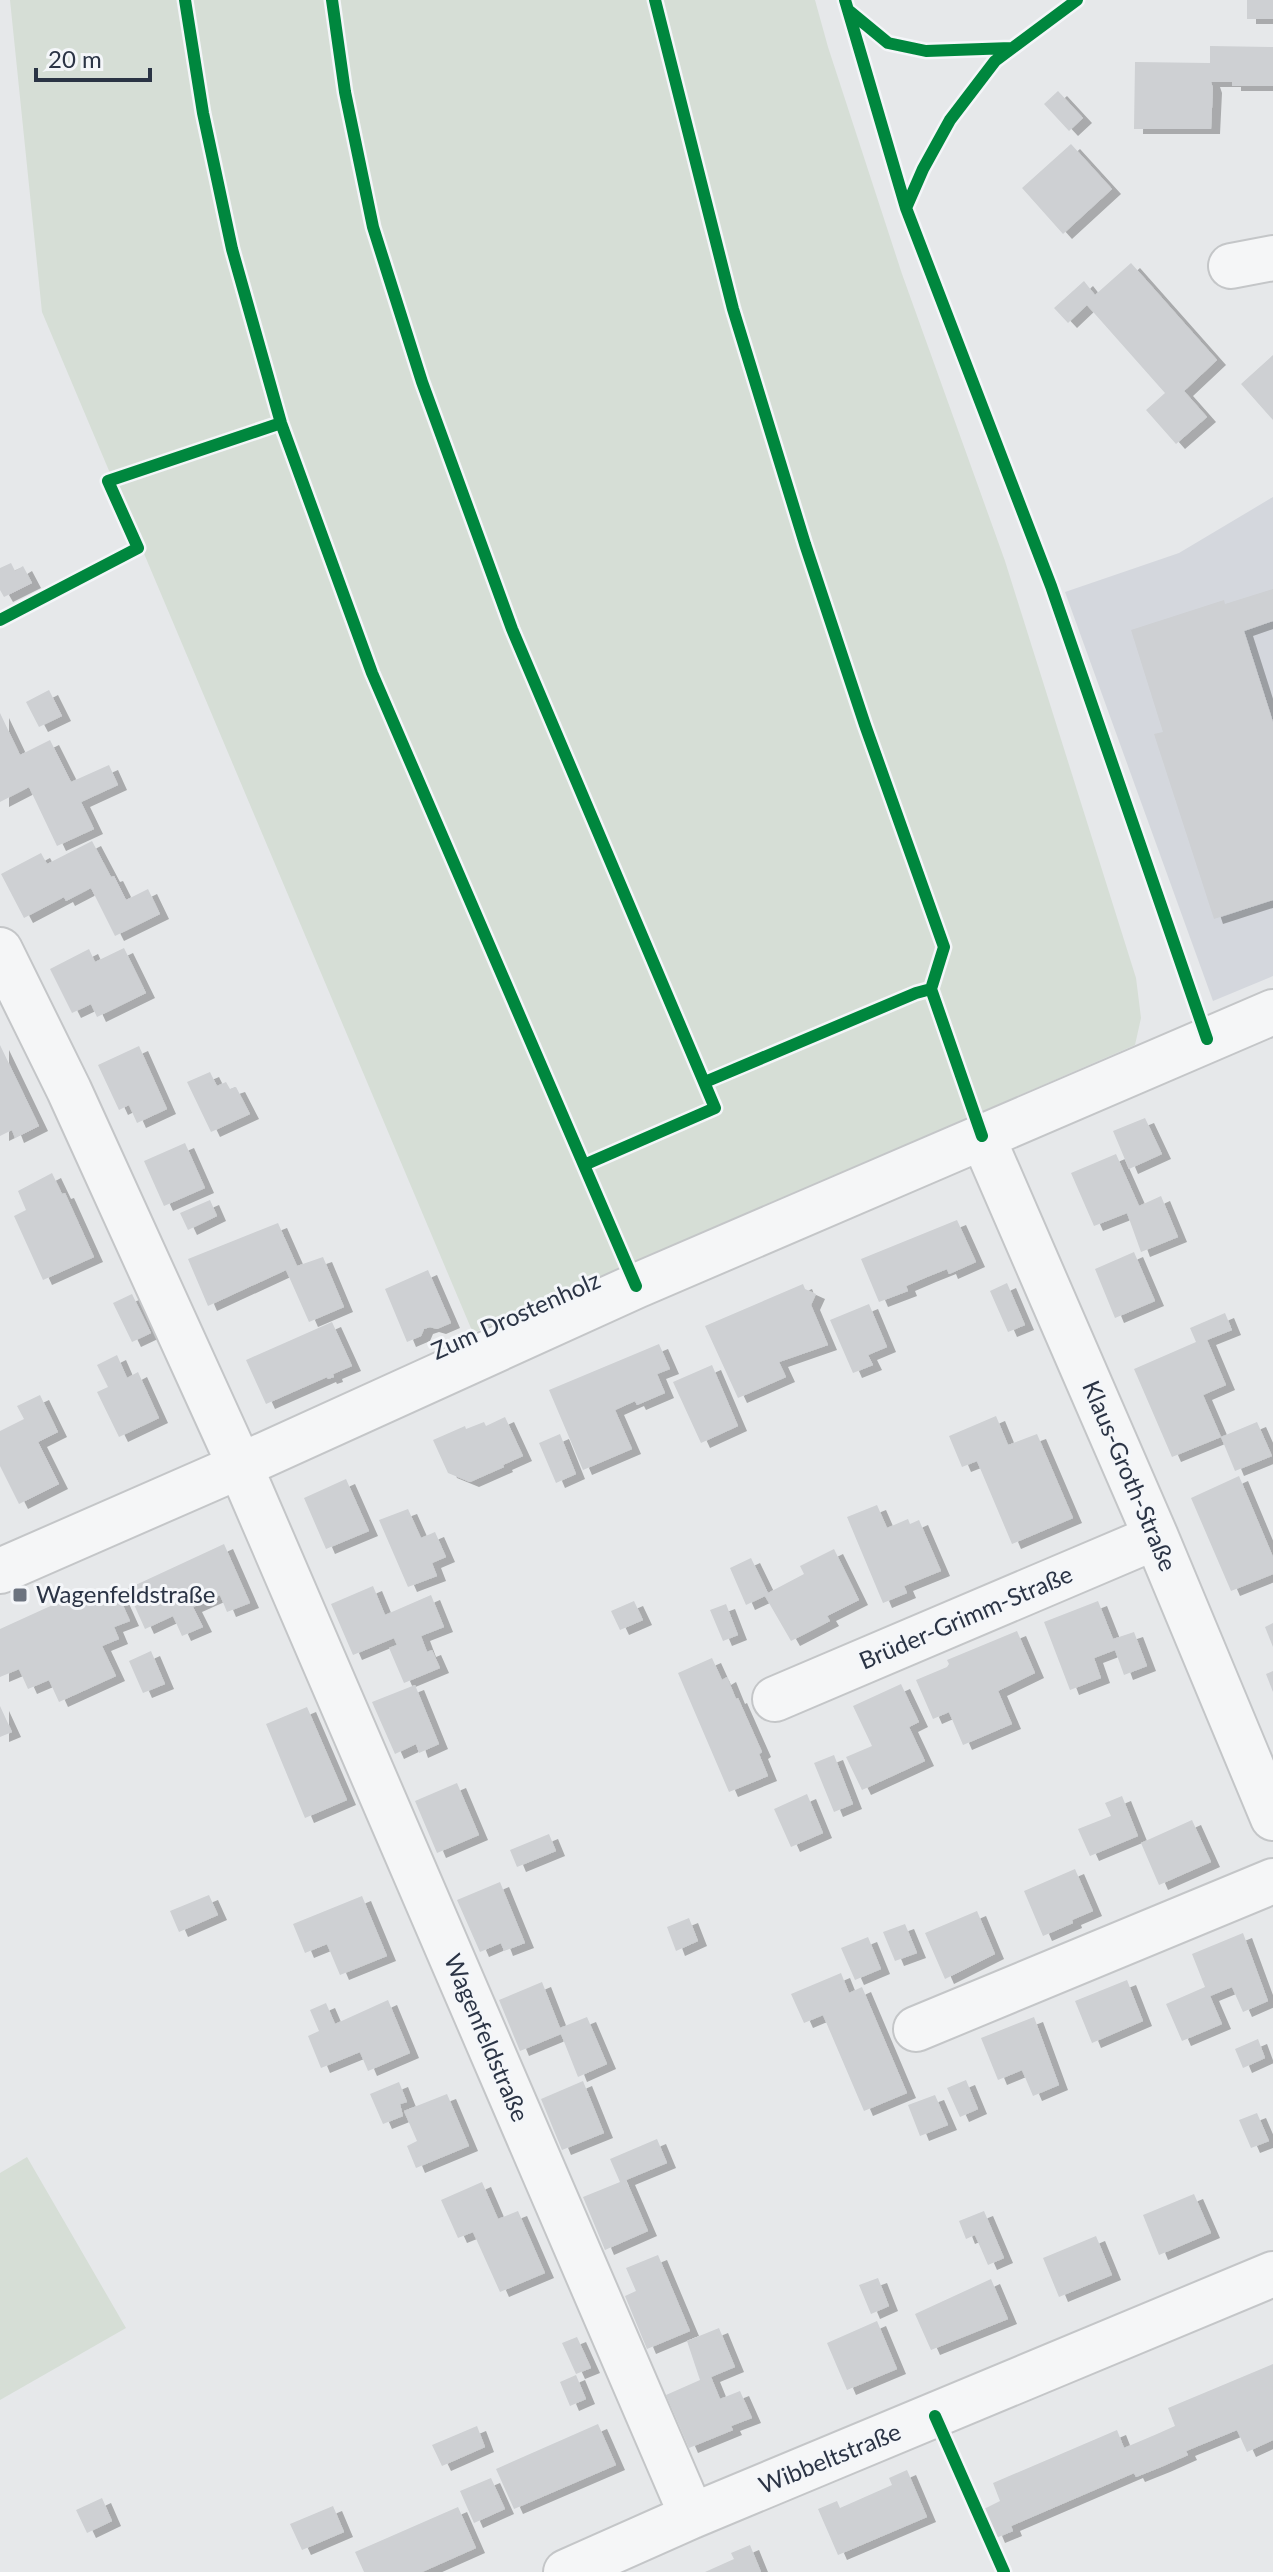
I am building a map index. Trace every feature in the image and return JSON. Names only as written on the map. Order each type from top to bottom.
[{"type":"street","points":[[1231,266],[1273,258]]},
{"type":"street","name":"Wagenfeldstraße","points":[[0,950],[69,1090],[240,1466],[692,2516]]},
{"type":"street","name":"Zum Drostenholz","points":[[0,1571],[636,1286],[1273,1012]]},
{"type":"street","name":"Klaus-Groth-Straße","points":[[982,1136],[1156,1537],[1273,1818]]},
{"type":"street","name":"Brüder-Grimm-Straße","points":[[775,1699],[1156,1537]]},
{"type":"street","points":[[916,2029],[1273,1881]]},
{"type":"street","name":"Wibbeltstraße","points":[[566,2572],[692,2516],[1273,2274]]},
{"type":"shaded area","points":[[10,0],[815,0],[902,274],[1005,561],[1136,978],[1141,1018],[1135,1045],[473,1333],[42,312]]},
{"type":"shaded area","points":[[1273,497],[1273,976],[1213,1001],[1065,592],[1179,553]]},
{"type":"shaded area","points":[[27,2157],[126,2328],[0,2400],[0,2173]]},
{"type":"building","points":[[1247,0],[1273,0],[1273,19],[1247,19]]},
{"type":"building","points":[[1210,46],[1273,47],[1273,86],[1232,86],[1232,82],[1211,82],[1211,129],[1134,129],[1135,62],[1210,63]]},
{"type":"building","points":[[1058,91],[1083,118],[1069,131],[1044,104]]},
{"type":"building","points":[[1071,144],[1112,189],[1063,234],[1022,188]]},
{"type":"building","points":[[1131,263],[1217,360],[1184,391],[1207,417],[1176,444],[1146,410],[1165,393],[1087,305],[1068,323],[1054,308],[1084,281],[1095,295]]},
{"type":"building","points":[[1273,355],[1273,420],[1241,384]]},
{"type":"building","points":[[11,563],[15,571],[23,566],[32,583],[4,597],[0,590],[0,568]]},
{"type":"building","points":[[1273,589],[1273,621],[1244,631],[1273,722],[1273,900],[1214,919],[1154,734],[1163,732],[1131,630],[1224,600],[1225,604]]},
{"type":"building","points":[[49,690],[62,716],[39,727],[26,702]]},
{"type":"building","points":[[0,713],[20,755],[50,740],[71,782],[109,765],[118,785],[81,802],[94,829],[57,846],[29,787],[0,802]]},
{"type":"building","points":[[92,841],[126,900],[148,889],[160,914],[115,936],[91,888],[66,901],[64,897],[24,918],[1,874],[41,853],[47,864]]},
{"type":"building","points":[[124,948],[146,993],[97,1017],[91,1004],[72,1013],[50,969],[89,949],[95,962]]},
{"type":"building","points":[[0,1045],[39,1126],[15,1138],[12,1130],[0,1136]]},
{"type":"building","points":[[139,1046],[167,1109],[137,1123],[129,1105],[119,1110],[98,1065]]},
{"type":"building","points":[[210,1072],[217,1086],[226,1082],[230,1089],[236,1087],[250,1114],[211,1132],[187,1082]]},
{"type":"building","points":[[1145,1118],[1162,1154],[1129,1169],[1113,1131]]},
{"type":"building","points":[[185,1143],[205,1188],[164,1206],[144,1161]]},
{"type":"building","points":[[1116,1154],[1139,1206],[1161,1196],[1178,1237],[1141,1252],[1127,1213],[1094,1226],[1071,1173]]},
{"type":"building","points":[[52,1173],[62,1194],[65,1193],[94,1257],[43,1280],[14,1216],[26,1210],[18,1191]]},
{"type":"building","points":[[210,1200],[217,1216],[188,1230],[180,1213]]},
{"type":"building","points":[[957,1220],[976,1262],[949,1274],[947,1269],[927,1277],[906,1286],[908,1291],[879,1302],[861,1259]]},
{"type":"building","points":[[278,1223],[297,1266],[323,1257],[344,1307],[309,1322],[286,1270],[208,1306],[188,1259]]},
{"type":"building","points":[[1134,1252],[1155,1301],[1115,1318],[1095,1269]]},
{"type":"building","points":[[428,1270],[451,1323],[437,1329],[424,1329],[421,1336],[407,1342],[385,1289]]},
{"type":"building","points":[[1007,1283],[1025,1325],[1008,1332],[990,1291]]},
{"type":"building","points":[[803,1284],[805,1289],[816,1294],[811,1305],[828,1345],[779,1362],[786,1377],[738,1398],[705,1326]]},
{"type":"building","points":[[132,1294],[151,1333],[132,1342],[113,1303]]},
{"type":"building","points":[[869,1304],[887,1347],[868,1355],[873,1365],[853,1373],[830,1320]]},
{"type":"building","points":[[1225,1313],[1232,1330],[1207,1340],[1226,1385],[1203,1395],[1221,1437],[1172,1457],[1134,1369],[1196,1342],[1190,1328]]},
{"type":"building","points":[[332,1322],[352,1366],[333,1374],[334,1377],[327,1377],[266,1404],[246,1360]]},
{"type":"building","points":[[659,1344],[670,1369],[657,1374],[665,1393],[615,1410],[632,1449],[583,1470],[549,1390]]},
{"type":"building","points":[[117,1355],[127,1378],[138,1372],[159,1418],[119,1437],[97,1392],[108,1387],[97,1365]]},
{"type":"building","points":[[712,1365],[738,1426],[701,1443],[673,1382]]},
{"type":"building","points":[[40,1395],[58,1432],[38,1442],[59,1484],[19,1504],[0,1466],[0,1431],[24,1419],[17,1406]]},
{"type":"building","points":[[996,1416],[1008,1445],[1037,1434],[1073,1518],[1012,1544],[977,1461],[962,1467],[949,1436]]},
{"type":"building","points":[[505,1417],[523,1456],[470,1482],[448,1473],[433,1440],[465,1426],[466,1429],[484,1422],[486,1426]]},
{"type":"building","points":[[1257,1422],[1272,1456],[1235,1471],[1221,1437]]},
{"type":"building","points":[[560,1434],[576,1474],[556,1483],[539,1443]]},
{"type":"building","points":[[1239,1476],[1273,1557],[1273,1574],[1231,1591],[1191,1498]]},
{"type":"building","points":[[346,1479],[369,1531],[326,1549],[304,1498]]},
{"type":"building","points":[[877,1505],[887,1528],[908,1519],[910,1524],[919,1520],[941,1571],[904,1586],[907,1593],[883,1603],[847,1517]]},
{"type":"building","points":[[408,1509],[421,1538],[435,1532],[446,1557],[432,1563],[437,1576],[408,1587],[379,1520]]},
{"type":"building","points":[[224,1544],[250,1603],[227,1612],[220,1595],[193,1607],[203,1627],[182,1636],[173,1616],[145,1629],[127,1589]]},
{"type":"building","points":[[834,1549],[859,1600],[827,1616],[830,1621],[791,1641],[765,1596],[746,1605],[730,1568],[751,1558],[768,1593],[804,1574],[800,1566]]},
{"type":"building","points":[[373,1586],[385,1615],[431,1595],[444,1627],[421,1636],[427,1652],[432,1650],[440,1668],[404,1683],[389,1648],[397,1645],[394,1638],[353,1655],[331,1604]]},
{"type":"building","points":[[98,1591],[101,1598],[117,1592],[130,1621],[114,1627],[119,1639],[102,1646],[116,1676],[59,1702],[49,1680],[28,1689],[19,1669],[0,1677],[0,1629],[79,1593],[81,1598]]},
{"type":"building","points":[[634,1601],[643,1620],[620,1630],[611,1611]]},
{"type":"building","points":[[1098,1601],[1113,1639],[1134,1632],[1147,1666],[1124,1675],[1115,1650],[1094,1658],[1101,1678],[1070,1690],[1044,1622]]},
{"type":"building","points":[[726,1604],[738,1635],[723,1641],[710,1610]]},
{"type":"building","points":[[1273,1623],[1273,1647],[1265,1627]]},
{"type":"building","points":[[1017,1631],[1035,1673],[998,1691],[1012,1724],[963,1745],[949,1712],[933,1719],[916,1680],[947,1667],[947,1660]]},
{"type":"building","points":[[151,1651],[165,1684],[143,1693],[129,1661]]},
{"type":"building","points":[[712,1658],[722,1680],[727,1677],[738,1698],[762,1752],[759,1754],[768,1776],[729,1792],[678,1673]]},
{"type":"building","points":[[1273,1671],[1273,1692],[1266,1674]]},
{"type":"building","points":[[901,1684],[919,1722],[909,1727],[925,1761],[862,1790],[846,1757],[872,1746],[853,1706]]},
{"type":"building","points":[[415,1685],[439,1744],[419,1753],[416,1744],[395,1754],[372,1702]]},
{"type":"building","points":[[0,1706],[12,1732],[0,1737]]},
{"type":"building","points":[[307,1707],[347,1800],[305,1818],[266,1724]]},
{"type":"building","points":[[834,1755],[853,1804],[834,1812],[814,1763]]},
{"type":"building","points":[[457,1783],[479,1835],[437,1853],[415,1801]]},
{"type":"building","points":[[807,1794],[823,1833],[791,1847],[774,1809]]},
{"type":"building","points":[[1122,1796],[1138,1836],[1090,1856],[1078,1829],[1111,1816],[1105,1803]]},
{"type":"building","points":[[1192,1820],[1211,1862],[1159,1885],[1141,1843]]},
{"type":"building","points":[[549,1834],[556,1851],[517,1867],[510,1850]]},
{"type":"building","points":[[1075,1869],[1093,1911],[1043,1936],[1024,1891]]},
{"type":"building","points":[[500,1882],[525,1943],[504,1951],[501,1943],[480,1952],[457,1900]]},
{"type":"building","points":[[209,1895],[218,1915],[179,1932],[170,1911]]},
{"type":"building","points":[[362,1896],[387,1956],[340,1975],[327,1944],[305,1953],[293,1924]]},
{"type":"building","points":[[977,1911],[995,1954],[945,1979],[925,1933]]},
{"type":"building","points":[[689,1918],[698,1941],[676,1951],[667,1927]]},
{"type":"building","points":[[905,1924],[917,1953],[895,1961],[883,1932]]},
{"type":"building","points":[[1243,1933],[1268,2001],[1243,2012],[1232,1987],[1210,1996],[1222,2024],[1182,2041],[1166,2004],[1205,1987],[1192,1954]]},
{"type":"building","points":[[868,1937],[881,1969],[855,1980],[841,1948]]},
{"type":"building","points":[[841,1973],[849,1993],[862,1987],[907,2093],[864,2111],[823,2015],[804,2023],[791,1994]]},
{"type":"building","points":[[1127,1980],[1143,2021],[1092,2043],[1075,2001]]},
{"type":"building","points":[[542,1982],[560,2028],[587,2017],[607,2064],[578,2077],[561,2034],[520,2051],[499,2000]]},
{"type":"building","points":[[388,2000],[410,2053],[368,2071],[360,2052],[321,2068],[308,2036],[319,2031],[310,2010],[326,2003],[335,2024]]},
{"type":"building","points":[[1034,2017],[1059,2085],[1033,2096],[1022,2070],[998,2080],[981,2038]]},
{"type":"building","points":[[1258,2039],[1265,2058],[1243,2068],[1235,2049]]},
{"type":"building","points":[[966,2080],[978,2109],[960,2117],[947,2088]]},
{"type":"building","points":[[583,2081],[604,2133],[562,2150],[541,2099]]},
{"type":"building","points":[[399,2082],[407,2102],[400,2104],[403,2116],[383,2124],[370,2094]]},
{"type":"building","points":[[447,2094],[469,2146],[416,2168],[407,2146],[417,2141],[404,2111]]},
{"type":"building","points":[[935,2095],[948,2125],[920,2136],[908,2105]]},
{"type":"building","points":[[1257,2113],[1269,2141],[1251,2148],[1239,2120]]},
{"type":"building","points":[[657,2139],[667,2163],[626,2180],[648,2231],[605,2250],[583,2197],[620,2182],[610,2159]]},
{"type":"building","points":[[482,2182],[498,2219],[518,2211],[545,2273],[500,2292],[473,2232],[458,2238],[441,2200]]},
{"type":"building","points":[[1194,2194],[1211,2233],[1159,2255],[1143,2215]]},
{"type":"building","points":[[984,2211],[1004,2258],[988,2265],[975,2235],[966,2239],[959,2221]]},
{"type":"building","points":[[1096,2236],[1112,2275],[1059,2297],[1043,2258]]},
{"type":"building","points":[[658,2255],[690,2331],[647,2349],[625,2296],[636,2291],[626,2268]]},
{"type":"building","points":[[878,2278],[889,2306],[871,2314],[859,2285]]},
{"type":"building","points":[[991,2279],[1008,2319],[931,2350],[915,2314]]},
{"type":"building","points":[[877,2321],[897,2369],[847,2390],[827,2343]]},
{"type":"building","points":[[719,2328],[735,2367],[711,2377],[720,2399],[740,2391],[752,2418],[731,2426],[733,2430],[689,2448],[666,2395],[700,2380],[687,2341]]},
{"type":"building","points":[[577,2337],[591,2368],[576,2374],[562,2343]]},
{"type":"building","points":[[1273,2364],[1273,2440],[1247,2452],[1237,2430],[1186,2451],[1188,2455],[1161,2467],[1136,2477],[1134,2473],[1011,2526],[1013,2531],[996,2538],[984,2509],[1000,2501],[993,2483],[1117,2430],[1124,2448],[1157,2434],[1175,2426],[1168,2408]]},
{"type":"building","points":[[576,2375],[586,2399],[570,2406],[560,2382]]},
{"type":"building","points":[[598,2424],[616,2465],[514,2509],[496,2469]]},
{"type":"building","points":[[477,2426],[485,2447],[442,2466],[432,2445]]},
{"type":"building","points":[[907,2470],[927,2517],[838,2555],[818,2509],[837,2501],[840,2508],[892,2485],[889,2478]]},
{"type":"building","points":[[491,2478],[505,2509],[474,2523],[460,2491]]},
{"type":"building","points":[[102,2498],[112,2521],[87,2533],[76,2510]]},
{"type":"building","points":[[333,2506],[344,2532],[302,2550],[290,2524]]},
{"type":"building","points":[[458,2507],[476,2548],[422,2572],[364,2572],[355,2552]]},
{"type":"building","points":[[750,2545],[761,2572],[705,2572],[734,2559],[731,2553]]},
{"type":"cycle path","points":[[185,0],[203,113],[232,249],[281,423],[372,673],[636,1286]]},
{"type":"cycle path","points":[[332,0],[345,92],[373,227],[422,382],[512,629],[715,1108],[584,1165]]},
{"type":"cycle path","points":[[655,0],[733,309],[805,544],[944,947],[931,989],[982,1136]]},
{"type":"cycle path","points":[[845,0],[906,208],[1051,586],[1207,1039]]},
{"type":"cycle path","points":[[906,208],[950,120],[995,61],[1077,0]]},
{"type":"cycle path","points":[[848,10],[888,43],[926,51],[1011,48]]},
{"type":"cycle path","points":[[0,620],[138,548],[108,481],[281,423]]},
{"type":"cycle path","points":[[705,1082],[931,989]]},
{"type":"cycle path","points":[[935,2416],[1004,2572]]},
{"type":"place","name":"Wagenfeldstraße","points":[[20,1595]]}]
